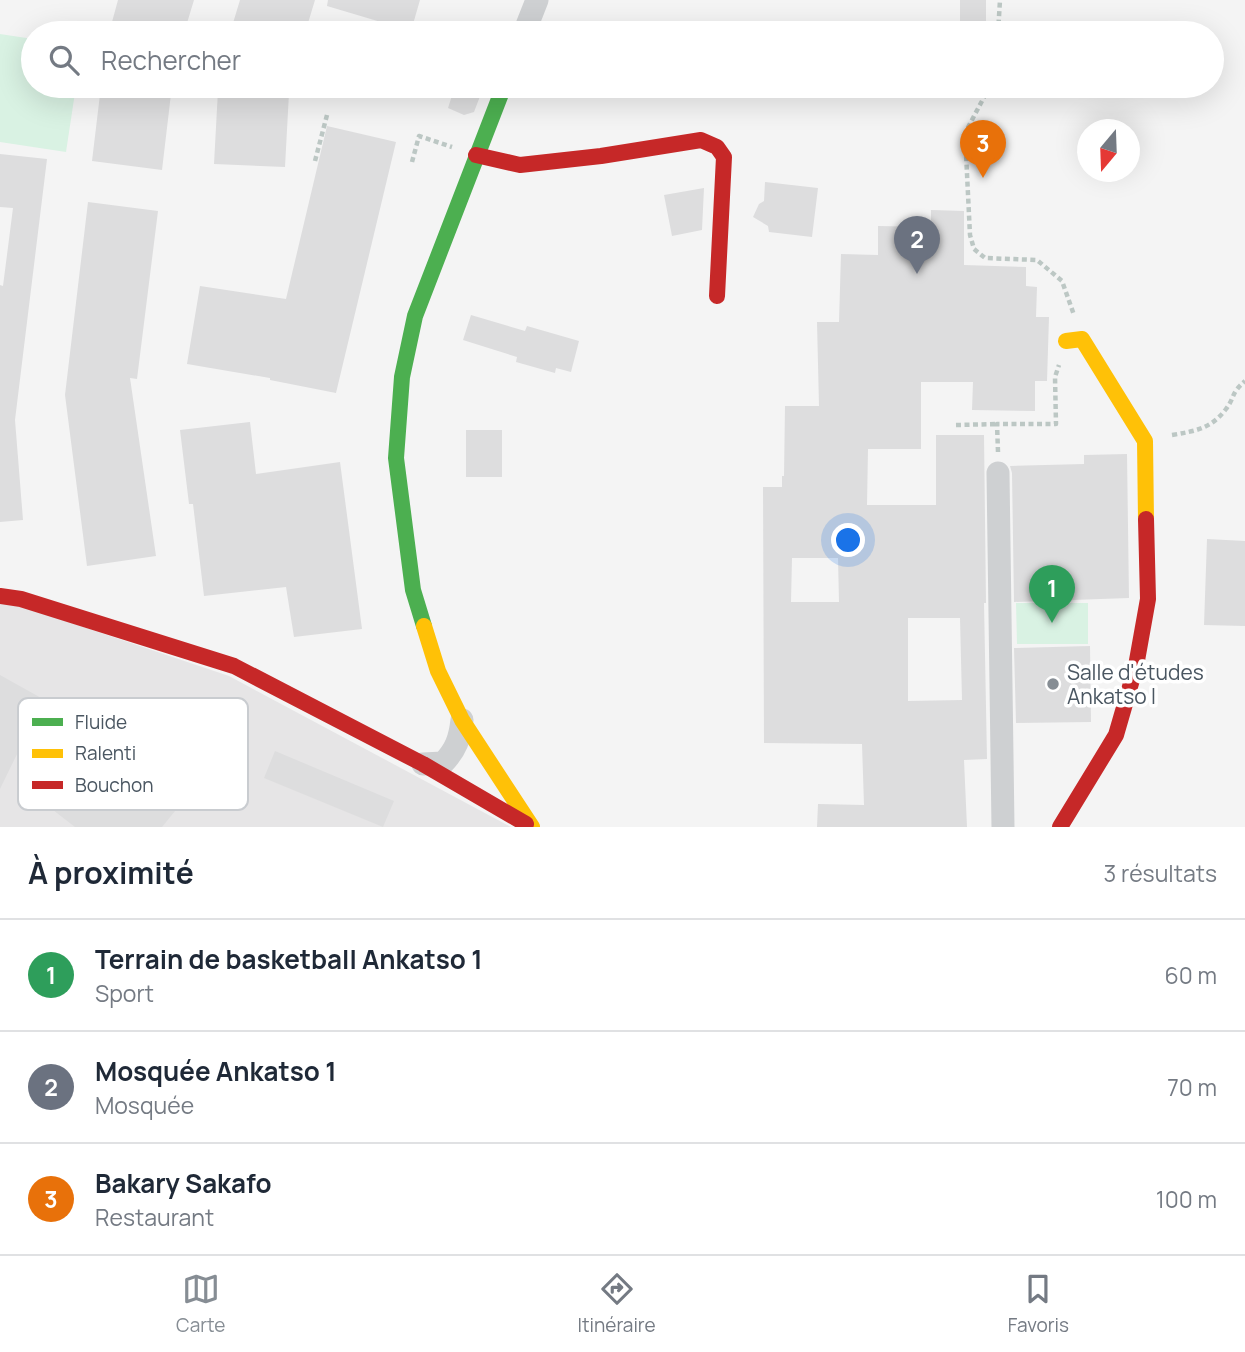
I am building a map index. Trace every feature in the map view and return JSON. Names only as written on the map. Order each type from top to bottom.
[{"type":"street","points":[[529,21],[537,0]]},
{"type":"street","points":[[498,98],[415,316],[402,377],[396,458],[413,590],[438,671],[462,720],[531,827]]},
{"type":"street","points":[[476,155],[520,165],[601,156],[701,140],[717,147],[724,158],[717,296]]},
{"type":"street","points":[[1060,827],[1116,735],[1136,666],[1148,599],[1145,441],[1074,340]]},
{"type":"street","points":[[998,473],[1003,827]]},
{"type":"street","points":[[0,596],[21,599],[234,666],[423,764],[531,827]]},
{"type":"street","points":[[423,764],[443,763],[452,754],[460,738],[462,720]]},
{"type":"path","points":[[999,21],[1000,0]]},
{"type":"path","points":[[984,98],[965,133],[974,249],[985,258],[1037,260],[1062,281],[1074,340]]},
{"type":"path","points":[[314,160],[327,115]]},
{"type":"path","points":[[412,163],[419,136],[476,155]]},
{"type":"path","points":[[956,425],[1056,424],[1055,377]]},
{"type":"path","points":[[1145,441],[1205,429],[1227,408],[1233,391],[1245,381]]},
{"type":"path","points":[[997,424],[998,473]]},
{"type":"shaded area","points":[[0,599],[229,676],[511,827],[0,827]]},
{"type":"green space","points":[[0,34],[21,37],[21,98],[74,98],[66,152],[0,142]]},
{"type":"green space","points":[[1016,603],[1088,603],[1088,644],[1017,644]]},
{"type":"building","points":[[118,0],[194,0],[188,21],[112,21]]},
{"type":"building","points":[[240,0],[315,0],[309,21],[234,21]]},
{"type":"building","points":[[328,0],[420,0],[414,21],[377,21],[327,6]]},
{"type":"building","points":[[960,0],[986,0],[986,21],[960,21]]},
{"type":"building","points":[[100,98],[171,98],[162,170],[92,161]]},
{"type":"building","points":[[218,98],[289,98],[285,167],[214,164]]},
{"type":"building","points":[[451,98],[479,98],[474,112],[464,115],[448,108]]},
{"type":"building","points":[[327,126],[396,142],[336,393],[270,378],[187,364],[200,286],[286,299]]},
{"type":"building","points":[[0,154],[47,159],[15,420],[23,520],[0,522],[0,285],[3,286],[13,208],[0,207]]},
{"type":"building","points":[[765,182],[818,188],[812,237],[769,232],[768,226],[753,217],[759,204],[764,201]]},
{"type":"building","points":[[704,188],[702,230],[672,236],[664,195]]},
{"type":"building","points":[[88,202],[158,211],[137,379],[130,378],[156,556],[87,566],[65,395]]},
{"type":"building","points":[[931,210],[964,211],[964,265],[1026,267],[1026,286],[1037,287],[1036,317],[1049,317],[1047,381],[1035,381],[1035,411],[972,410],[973,382],[921,382],[921,449],[868,449],[867,505],[936,505],[936,435],[984,435],[987,759],[964,760],[967,827],[817,827],[818,804],[864,805],[862,744],[764,743],[763,487],[782,487],[785,406],[819,406],[817,322],[839,322],[841,254],[878,255],[878,226],[931,227]],"holes":[[[792,558],[838,558],[839,602],[791,602]],[[908,618],[960,618],[962,700],[908,701]]]},
{"type":"building","points":[[471,315],[525,331],[527,326],[579,341],[571,372],[556,368],[555,373],[516,362],[517,357],[463,340]]},
{"type":"building","points":[[250,422],[256,474],[340,462],[362,629],[294,637],[286,587],[204,596],[193,504],[189,504],[180,430]]},
{"type":"building","points":[[466,430],[502,430],[502,477],[466,477]]},
{"type":"building","points":[[1127,454],[1129,598],[1014,602],[1010,466],[1084,464],[1084,455]]},
{"type":"building","points":[[1207,539],[1245,541],[1245,626],[1204,625]]},
{"type":"building","name":"Salle d'études Ankatso I","points":[[1090,646],[1091,722],[1016,723],[1014,648]]},
{"type":"building","points":[[0,675],[41,698],[18,698],[18,752],[0,789]]},
{"type":"building","points":[[275,751],[394,801],[383,827],[264,778]]},
{"type":"building","points":[[53,810],[176,810],[162,827],[75,827]]},
{"type":"traffic: fast","points":[[424,626],[413,590],[396,458],[402,377],[415,316],[499,98]]},
{"type":"traffic: slow","points":[[1066,341],[1082,339],[1145,441],[1146,519]]},
{"type":"traffic: slow","points":[[424,626],[438,671],[462,720],[532,827]]},
{"type":"traffic: jam","points":[[476,155],[520,165],[601,156],[701,140],[717,147],[724,157],[717,296]]},
{"type":"traffic: jam","points":[[1060,827],[1116,735],[1136,666],[1148,599],[1146,519]]},
{"type":"traffic: jam","points":[[0,596],[21,599],[234,666],[423,764],[526,824]]},
{"type":"place","name":"Bakary Sakafo","points":[[983,178]]},
{"type":"place","name":"Mosquée Ankatso 1","points":[[917,274]]},
{"type":"place","name":"Terrain de basketball Ankatso 1","points":[[1052,623]]},
{"type":"place","name":"Salle d'études Ankatso I","points":[[1053,684]]}]
